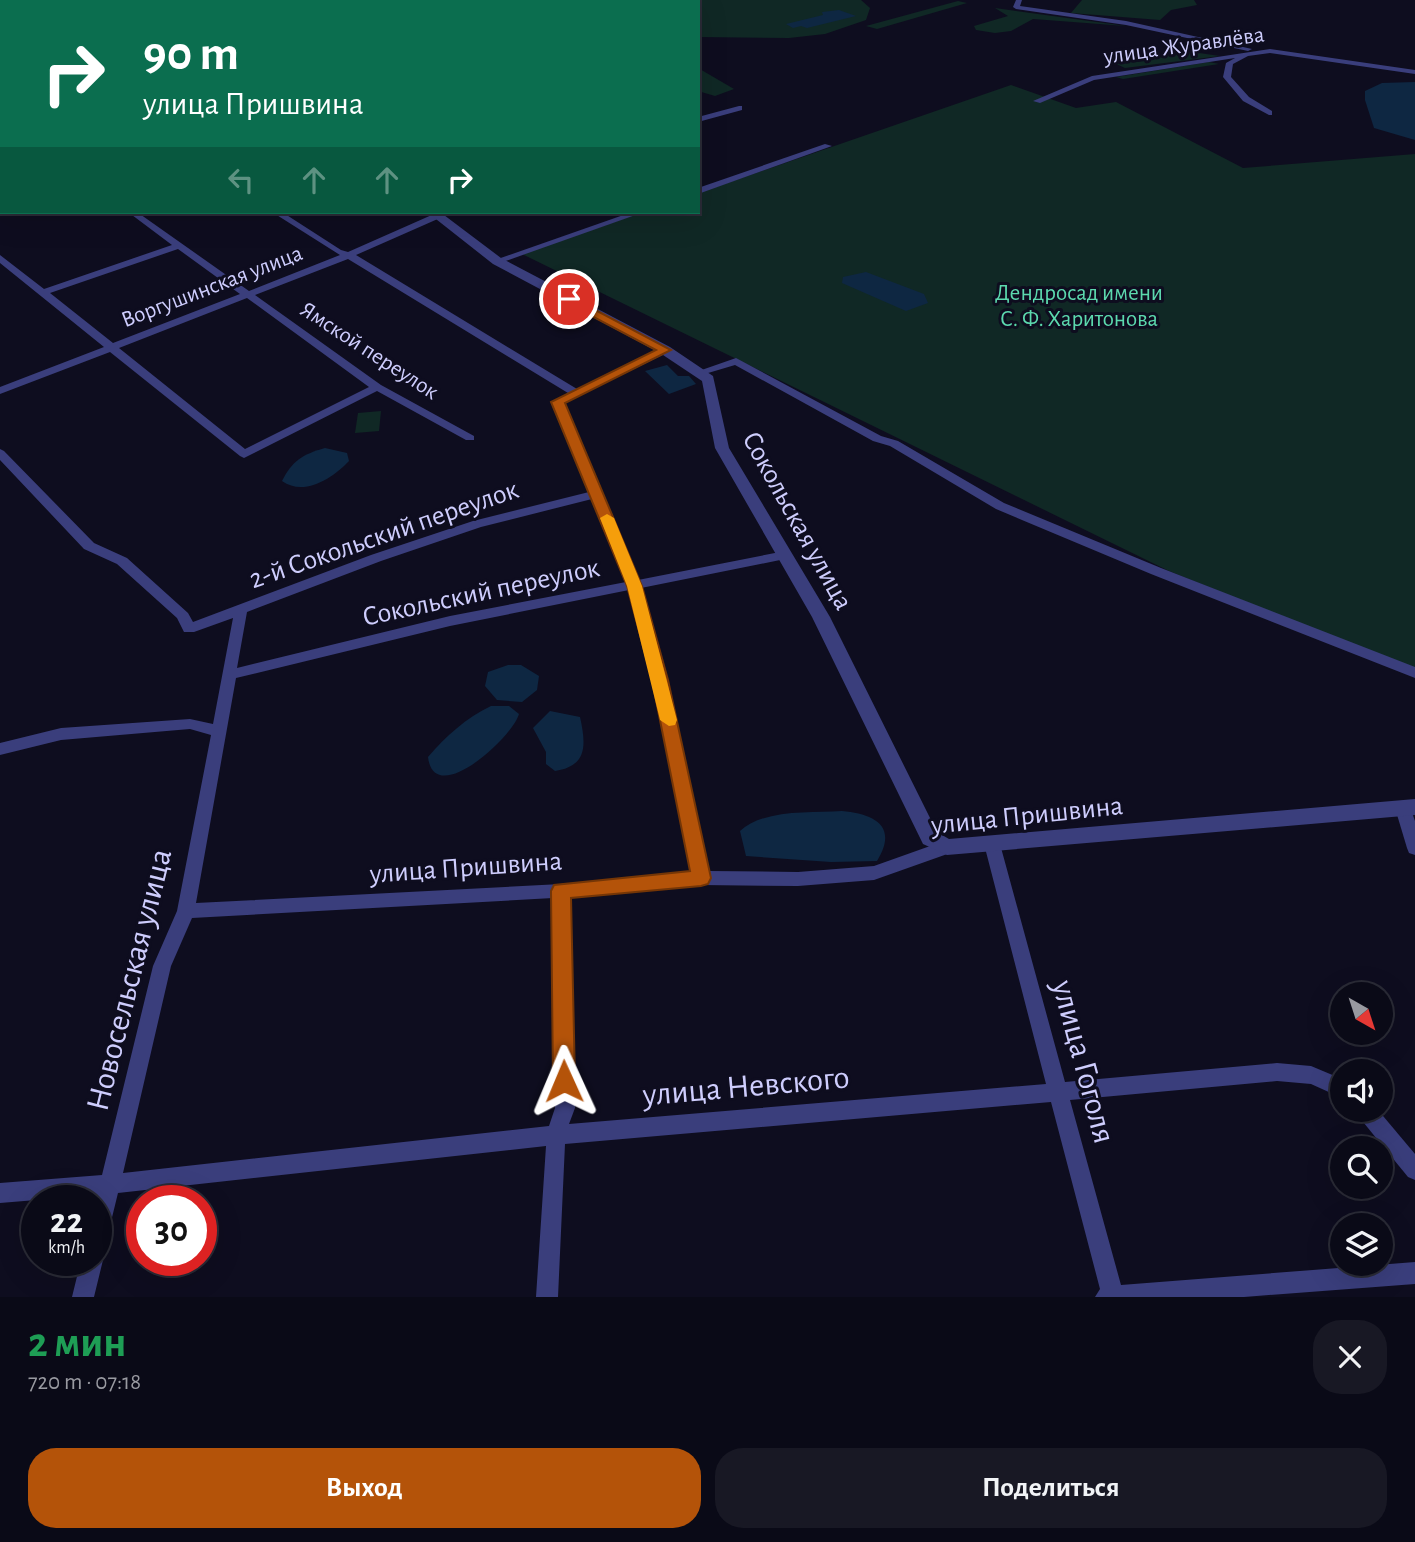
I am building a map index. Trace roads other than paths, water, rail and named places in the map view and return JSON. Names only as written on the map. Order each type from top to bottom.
[{"type":"street","points":[[1019,0],[1016,7],[1126,23],[1242,49],[1270,51]]},
{"type":"street","name":"улица Журавлёва","points":[[1041,99],[1092,78],[1270,51],[1415,72]]},
{"type":"street","points":[[1252,53],[1230,63],[1227,77],[1246,99],[1269,113]]},
{"type":"street","points":[[700,119],[739,108]]},
{"type":"street","points":[[700,190],[828,146]]},
{"type":"street","name":"Ямской переулок","points":[[135,214],[377,387],[470,438]]},
{"type":"street","points":[[279,214],[576,393]]},
{"type":"street","name":"Воргушинская улица","points":[[0,391],[248,295],[435,214]]},
{"type":"street","name":"Сокольская улица","points":[[435,214],[497,261],[665,350],[708,379],[722,448],[821,617],[930,838],[947,847]]},
{"type":"street","points":[[497,261],[634,214]]},
{"type":"street","points":[[44,292],[178,246]]},
{"type":"street","points":[[0,258],[244,454],[377,387]]},
{"type":"street","points":[[665,350],[558,402],[634,586],[660,680],[701,878]]},
{"type":"street","points":[[698,373],[736,361],[857,429],[894,443],[1000,506],[1415,673]]},
{"type":"street","name":"2-й Сокольский переулок","points":[[0,453],[89,546],[122,561],[183,616],[189,629],[477,524],[596,494]]},
{"type":"street","name":"Сокольский переулок","points":[[229,676],[450,621],[785,555]]},
{"type":"street","name":"Новосельская улица","points":[[111,1184],[162,966],[187,911],[216,731],[241,609]]},
{"type":"street","points":[[0,749],[61,734],[190,724],[216,731]]},
{"type":"street","points":[[1409,808],[1415,849]]},
{"type":"street","name":"улица Пришвина","points":[[187,911],[561,891],[701,878],[798,879],[874,873],[947,847],[1409,808]]},
{"type":"street","name":"улица Гоголя","points":[[992,844],[1113,1297]]},
{"type":"street","points":[[547,1297],[556,1135],[565,1108],[561,891]]},
{"type":"street","name":"улица Невского","points":[[0,1193],[111,1184],[556,1135],[1288,1072],[1315,1075],[1330,1083]]},
{"type":"street","points":[[1376,1122],[1415,1170]]},
{"type":"street","points":[[1106,1297],[1415,1273]]},
{"type":"street","points":[[83,1297],[88,1276]]},
{"type":"water","points":[[839,10],[856,16],[807,28],[793,28],[786,24],[823,15],[822,12]]},
{"type":"water","points":[[1415,82],[1415,140],[1374,128],[1365,100],[1365,91],[1382,83]]},
{"type":"water","points":[[866,272],[924,294],[928,303],[906,311],[842,283],[843,277]]},
{"type":"water","points":[[667,365],[678,376],[689,376],[696,384],[669,394],[645,371]]},
{"type":"water","points":[[325,448],[347,453],[349,461],[327,479],[309,486],[300,487],[282,481],[299,459]]},
{"type":"water","points":[[508,665],[521,665],[539,676],[537,690],[522,702],[497,700],[485,686],[488,672]]},
{"type":"water","points":[[491,706],[509,706],[519,714],[503,738],[489,752],[458,773],[444,776],[433,771],[428,757],[457,728]]},
{"type":"water","points":[[550,711],[580,717],[583,736],[579,759],[566,768],[555,771],[546,764],[546,752],[533,728]]},
{"type":"water","points":[[842,811],[864,815],[884,830],[883,849],[877,861],[831,862],[746,856],[740,831],[750,824],[788,814]]},
{"type":"park label","name":"Дендросад имени С. Ф. Харитонова","points":[[1079,306]]}]
